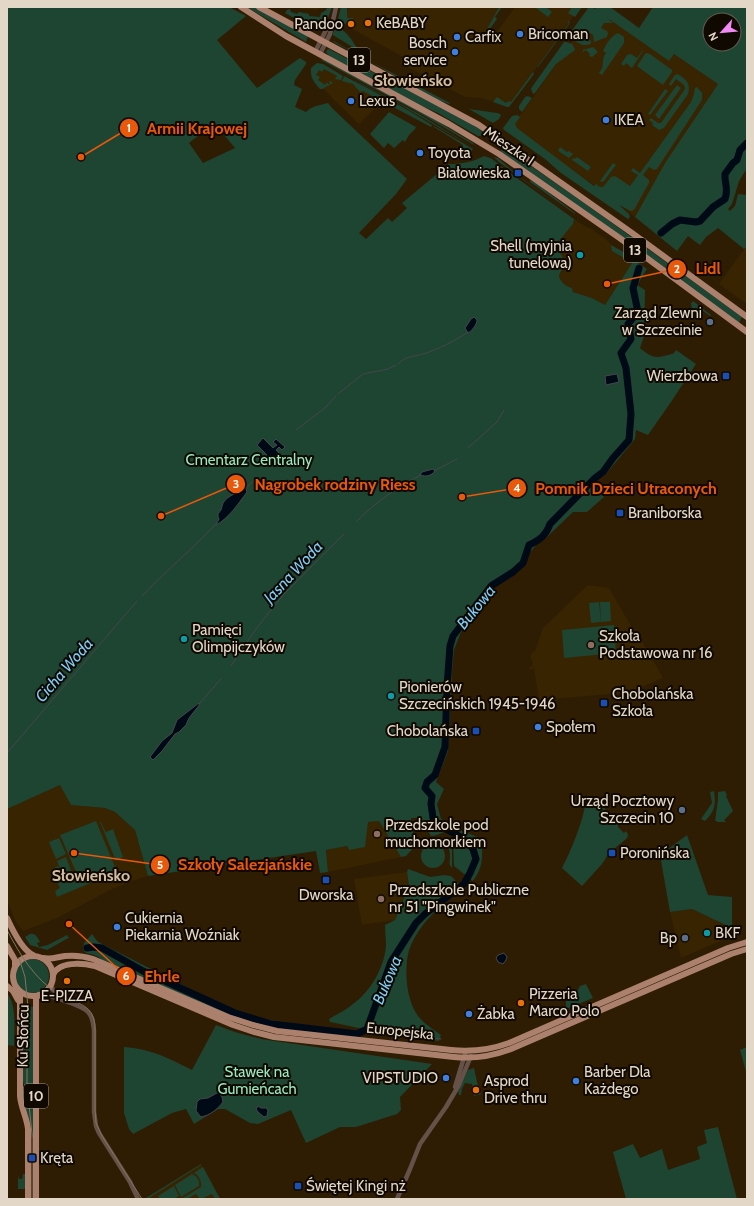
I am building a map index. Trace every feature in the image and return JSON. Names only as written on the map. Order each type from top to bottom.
[{"type":"main road","name":"Mieszka I","points":[[241,7],[286,36],[449,124],[499,154],[621,239],[747,332]]},
{"type":"main road","name":"Mieszka I","points":[[259,7],[479,126],[627,230],[747,317]]},
{"type":"main road","points":[[7,918],[26,950],[43,958],[50,965],[53,975],[51,984],[46,991],[32,996],[20,992],[10,979],[7,978]]},
{"type":"main road","name":"Europejska","points":[[43,958],[50,959],[64,956],[85,956],[228,1017],[266,1028],[469,1051],[509,1043],[728,948],[747,942]]},
{"type":"main road","name":"10","points":[[7,946],[15,960],[13,976],[15,985]]},
{"type":"main road","name":"Europejska","points":[[53,975],[57,968],[64,966],[76,964],[92,966],[233,1025],[261,1034],[301,1040],[467,1058],[492,1055],[511,1049],[731,954],[747,949]]},
{"type":"main road","points":[[7,972],[15,967],[19,960],[25,957],[36,956]]},
{"type":"main road","name":"Ku Słońcu","points":[[15,985],[20,995],[20,1096],[28,1129],[28,1199]]},
{"type":"main road","points":[[7,986],[14,993],[20,1007]]},
{"type":"main road","name":"Ku Słońcu","points":[[36,1199],[36,998],[40,994]]},
{"type":"street","points":[[317,53],[328,26],[333,22],[336,7]]},
{"type":"street","points":[[51,984],[56,992],[77,1005]]},
{"type":"street","points":[[40,994],[82,1007],[87,1011],[93,1022],[94,1112],[96,1126],[138,1199]]},
{"type":"street","points":[[397,1199],[420,1144],[446,1107],[462,1077],[469,1051]]},
{"type":"shaded area","points":[[294,7],[324,7],[317,10]]},
{"type":"shaded area","points":[[348,7],[499,7],[484,36],[491,40],[515,7],[580,7],[511,103],[501,104],[481,98],[465,97],[400,63],[403,57],[347,26],[344,22]]},
{"type":"shaded area","points":[[595,9],[669,61],[674,54],[718,84],[665,163],[635,217],[605,193],[512,127]]},
{"type":"shaded area","points":[[318,65],[379,99],[377,106],[359,124],[314,80]]},
{"type":"shaded area","points":[[574,219],[590,228],[606,239],[611,245],[629,255],[634,260],[605,305],[592,298],[573,292],[572,288],[565,285],[560,280],[559,276],[564,265],[556,245],[573,224]]},
{"type":"shaded area","points":[[747,247],[747,304],[719,284]]},
{"type":"shaded area","points":[[474,317],[477,320],[476,323],[473,329],[468,333],[465,328]]},
{"type":"shaded area","points":[[617,374],[619,382],[606,385],[605,376]]},
{"type":"shaded area","points":[[263,438],[273,448],[277,445],[273,442],[276,439],[285,447],[282,450],[279,447],[276,450],[286,460],[280,466],[270,457],[267,460],[270,463],[267,466],[258,458],[261,455],[264,458],[267,455],[257,445]]},
{"type":"shaded area","points":[[433,469],[435,471],[430,475],[420,475],[422,472]]},
{"type":"shaded area","points":[[245,488],[247,492],[237,506],[225,519],[216,525],[219,519],[218,514],[225,500]]},
{"type":"shaded area","name":"Szkoła Podstawowa nr 16","points":[[588,585],[609,588],[663,678],[623,693],[539,700],[534,668],[530,670],[529,668],[533,665],[530,658],[531,654],[535,651],[543,628]]},
{"type":"shaded area","points":[[199,703],[200,704],[189,718],[186,725],[175,734],[153,760],[150,757],[162,741],[172,733],[177,720]]},
{"type":"shaded area","points":[[60,785],[72,805],[105,808],[115,812],[135,830],[148,876],[110,890],[57,918],[23,931],[16,922],[7,900],[7,809]]},
{"type":"shaded area","name":"Przedszkole pod muchomorkiem","points":[[379,821],[401,857],[328,872],[326,850],[347,846],[348,850],[368,822]]},
{"type":"shaded area","name":"Przedszkole Publiczne nr 51 \"Pingwinek\"","points":[[407,872],[409,886],[395,920],[362,925],[354,879]]},
{"type":"shaded area","points":[[692,909],[732,928],[732,936],[681,958],[670,912]]},
{"type":"shaded area","points":[[504,953],[507,957],[503,964],[498,962],[496,958],[498,955]]},
{"type":"shaded area","points":[[219,1093],[222,1097],[223,1102],[213,1112],[201,1117],[196,1111],[197,1102],[200,1099],[208,1098]]},
{"type":"shaded area","points":[[258,1106],[268,1110],[267,1116],[264,1117],[258,1112],[256,1109]]},
{"type":"shaded area","points":[[201,1164],[221,1199],[146,1198]]},
{"type":"green space","name":"Cmentarz Centralny","points":[[7,7],[229,7],[246,16],[217,40],[257,88],[300,58],[306,62],[306,64],[295,80],[294,85],[302,89],[295,107],[306,112],[313,107],[328,103],[407,179],[396,194],[359,233],[366,239],[388,218],[392,222],[407,208],[402,203],[449,164],[458,164],[476,160],[484,156],[493,159],[504,169],[574,219],[573,224],[556,245],[564,262],[559,276],[564,284],[572,288],[573,292],[592,298],[605,305],[634,260],[647,269],[637,285],[645,290],[644,336],[640,348],[656,357],[672,354],[676,350],[696,364],[648,435],[636,430],[635,439],[605,475],[597,479],[593,484],[604,497],[587,512],[573,512],[531,551],[525,554],[522,563],[513,572],[491,586],[479,601],[476,614],[461,632],[454,650],[448,751],[436,782],[444,789],[437,804],[441,819],[451,824],[445,831],[438,835],[431,836],[419,818],[411,818],[415,846],[406,856],[401,857],[379,821],[368,822],[365,847],[349,850],[347,846],[326,850],[328,872],[320,873],[316,851],[148,876],[135,830],[115,812],[105,808],[71,805],[60,785],[7,809]],"holes":[[[214,123],[235,148],[203,163],[189,143]]]},
{"type":"green space","points":[[247,7],[254,7],[308,36],[306,42]]},
{"type":"green space","points":[[328,7],[332,7],[322,29],[312,28],[285,13],[290,9],[291,12],[297,14],[299,12],[309,14],[309,16],[320,17],[321,13]]},
{"type":"green space","points":[[341,7],[347,7],[347,18],[353,18],[352,25],[349,27],[338,19]]},
{"type":"green space","points":[[499,7],[502,7],[495,17],[497,19],[486,34],[485,33]]},
{"type":"green space","points":[[536,7],[546,7],[552,12],[548,17]]},
{"type":"green space","points":[[572,7],[582,7],[575,17],[568,13]]},
{"type":"green space","points":[[589,7],[595,9],[595,7],[610,7],[639,28],[653,7],[747,7],[747,168],[739,181],[732,204],[728,209],[730,211],[735,206],[738,194],[747,195],[747,247],[744,249],[718,228],[706,237],[700,245],[688,236],[677,251],[635,217],[665,163],[718,84],[674,54],[669,61],[606,17],[613,23],[604,23],[601,28],[607,31],[607,37],[594,42],[593,35],[587,33],[586,36],[590,37],[591,44],[585,45],[580,44],[571,38],[570,33]]},
{"type":"green space","points":[[567,21],[570,23],[537,67],[569,23]]},
{"type":"green space","points":[[336,27],[347,34],[359,51],[333,35]]},
{"type":"green space","points":[[618,33],[624,37],[624,43],[602,75],[599,73],[606,53],[603,51],[609,40]]},
{"type":"green space","points":[[332,40],[450,103],[449,104],[439,100],[420,91]]},
{"type":"green space","points":[[564,42],[572,44],[575,50],[556,64],[533,94],[531,89],[532,87]]},
{"type":"green space","points":[[593,47],[598,52],[592,57],[589,56],[590,54],[586,50],[583,52],[583,50]]},
{"type":"green space","points":[[329,49],[480,129],[483,134],[478,136],[438,113],[331,58],[326,52]]},
{"type":"green space","points":[[643,50],[632,68],[626,63],[624,66],[621,64],[627,55],[631,54],[637,58]]},
{"type":"green space","points":[[647,53],[672,70],[663,85],[637,66]]},
{"type":"green space","points":[[323,59],[417,109],[474,145],[416,111],[321,60]]},
{"type":"green space","points":[[321,62],[419,114],[474,148],[399,104]]},
{"type":"green space","points":[[317,63],[323,64],[343,76],[341,80],[335,79],[337,76],[324,69],[322,72],[319,70],[316,75],[320,77],[318,80],[325,85],[327,82],[330,84],[329,81],[333,83],[320,89],[314,82],[311,75],[311,68]]},
{"type":"green space","points":[[533,72],[534,74],[509,107],[493,102],[497,97],[506,103],[509,101],[511,102]]},
{"type":"green space","points":[[677,74],[683,77],[687,82],[689,87],[688,94],[664,128],[659,130],[652,125],[653,123],[649,120],[651,118],[658,123],[661,123],[685,89],[684,85],[676,79],[671,86],[669,84]]},
{"type":"green space","points":[[344,76],[411,112],[432,125],[431,127],[363,91],[360,92],[353,84],[342,81]]},
{"type":"green space","points":[[677,85],[681,88],[659,119],[655,115]]},
{"type":"green space","points":[[697,87],[702,93],[702,100],[657,169],[654,170],[649,167],[643,175],[649,180],[649,183],[634,210],[631,211],[619,205],[629,214],[630,217],[628,219],[561,173],[545,159],[503,128],[512,116],[517,115],[520,117],[515,124],[517,128],[594,186],[596,184],[603,187],[611,177],[615,176],[630,186],[638,175],[631,171],[633,168],[640,173],[691,102],[695,88]]},
{"type":"green space","points":[[665,89],[668,91],[650,115],[648,114]]},
{"type":"green space","points":[[528,96],[532,98],[522,112],[519,109],[519,106],[525,97]]},
{"type":"green space","points":[[469,109],[497,113],[501,115],[499,119],[493,123]]},
{"type":"green space","points":[[389,112],[416,127],[405,142],[403,140],[394,148],[388,143],[384,148],[370,134]]},
{"type":"green space","points":[[434,126],[473,149],[469,155],[461,156],[457,149],[460,149],[463,145]]},
{"type":"green space","points":[[503,147],[576,197],[742,317],[739,323],[500,152]]},
{"type":"green space","points":[[560,147],[573,154],[569,158],[558,151]]},
{"type":"green space","points":[[494,157],[498,158],[515,173],[574,217],[499,162]]},
{"type":"green space","points":[[577,157],[591,167],[588,171],[572,160],[573,158],[575,159]]},
{"type":"green space","points":[[613,163],[616,165],[604,181],[601,182],[600,181]]},
{"type":"green space","points":[[530,180],[536,183],[575,214],[530,182]]},
{"type":"green space","points":[[611,245],[629,255],[626,259],[612,251]]},
{"type":"green space","points":[[693,301],[711,315],[710,316],[703,311],[698,318],[695,318],[693,316],[691,303]]},
{"type":"green space","points":[[599,602],[601,622],[591,623],[589,603]]},
{"type":"green space","points":[[600,602],[610,602],[611,621],[601,622]]},
{"type":"green space","points":[[614,625],[616,653],[564,658],[562,630]]},
{"type":"green space","points":[[714,791],[714,808],[705,821],[701,819],[712,803],[710,792]]},
{"type":"green space","points":[[725,791],[733,811],[724,820],[726,822],[717,822],[715,821],[718,792]]},
{"type":"green space","points":[[590,798],[594,798],[618,822],[618,827],[624,833],[626,831],[628,836],[609,853],[602,864],[582,886],[562,868],[575,839],[586,803]]},
{"type":"green space","points":[[96,821],[117,872],[57,897],[55,891],[60,888],[52,869],[58,866],[63,877],[76,872],[60,835]]},
{"type":"green space","points":[[100,822],[106,833],[113,829],[123,857],[116,861]]},
{"type":"green space","points":[[460,830],[482,839],[481,866],[473,881],[454,866],[453,839]]},
{"type":"green space","points":[[687,835],[708,895],[732,897],[732,928],[692,909],[670,912],[660,855]]},
{"type":"green space","points":[[451,837],[452,868],[450,864],[448,844]]},
{"type":"green space","points":[[59,838],[66,854],[56,859],[49,842]]},
{"type":"green space","points":[[433,844],[438,845],[444,851],[444,861],[438,867],[433,868],[428,867],[422,861],[421,856],[422,851],[428,845]]},
{"type":"green space","points":[[66,857],[72,873],[63,876],[57,861]]},
{"type":"green space","points":[[408,869],[430,877],[444,875],[451,876],[463,888],[427,920],[413,940],[407,957],[406,974],[410,999],[416,1013],[421,1019],[441,1035],[439,1041],[380,1034],[373,1031],[330,1022],[329,1019],[360,999],[376,978],[383,963],[385,954],[385,925],[395,920],[409,886]]},
{"type":"green space","points":[[30,934],[34,934],[37,937],[40,942],[37,943],[39,947],[48,945],[67,935],[70,937],[47,950],[30,945],[25,937]]},
{"type":"green space","points":[[92,934],[98,942],[206,997],[248,1016],[258,1019],[277,1021],[277,1028],[231,1016],[103,961],[96,956],[86,953],[83,949],[84,943]]},
{"type":"green space","points":[[29,959],[35,959],[39,960],[46,966],[49,976],[48,983],[42,990],[35,993],[29,993],[25,992],[18,986],[15,979],[15,973],[16,969],[22,962]]},
{"type":"green space","points":[[586,984],[593,998],[566,1009],[566,1001],[574,998],[580,986]]},
{"type":"green space","points":[[7,993],[14,1011],[14,1046],[7,1045]]},
{"type":"green space","points":[[22,1005],[33,1007],[33,1083],[31,1085],[24,1085],[23,1081]]},
{"type":"green space","name":"Stawek na Gumieńcach","points":[[216,1025],[261,1039],[432,1064],[400,1097],[401,1110],[397,1114],[356,1127],[340,1127],[306,1143],[291,1110],[258,1124],[250,1123],[225,1109],[218,1109],[194,1124],[186,1109],[172,1113],[133,1134],[129,1129],[124,1113],[124,1047],[160,1055],[192,1070]]},
{"type":"green space","points":[[747,1047],[747,1075],[740,1050]]},
{"type":"green space","points":[[474,1068],[481,1094],[474,1096],[472,1084],[465,1083],[461,1095],[459,1095],[458,1092],[468,1070]]},
{"type":"green space","points":[[26,1088],[33,1089],[34,1137],[30,1137],[23,1101],[23,1090]]},
{"type":"green space","points":[[718,1127],[737,1199],[626,1199],[613,1152],[633,1144],[640,1158],[662,1149],[668,1170],[700,1159],[697,1147],[707,1143],[704,1130]]},
{"type":"green space","points":[[201,1164],[149,1199],[146,1198]]},
{"type":"green space","points":[[203,1167],[220,1199],[215,1199],[212,1194],[200,1199],[196,1194],[187,1199],[181,1199],[201,1187],[200,1179],[194,1173]]},
{"type":"green space","points":[[23,1174],[25,1174],[27,1187],[24,1189],[18,1189],[18,1176],[19,1179],[22,1179]]},
{"type":"green space","points":[[192,1174],[198,1179],[199,1186],[181,1197],[175,1185]]},
{"type":"green space","points":[[174,1186],[179,1196],[174,1199],[160,1199],[158,1196]]},
{"type":"waterway","name":"Bukowa","points":[[661,233],[672,224],[680,220],[700,221],[713,207],[725,199],[727,191],[725,174],[737,160],[740,150],[747,143]]},
{"type":"waterway","name":"Bukowa","points":[[87,948],[102,948],[143,971],[235,1013],[271,1024],[357,1034],[367,1029],[391,962],[416,923],[425,914],[464,884],[476,859],[473,849],[469,844],[461,837],[440,826],[433,818],[431,804],[432,796],[425,788],[427,782],[435,775],[445,747],[447,687],[450,646],[453,636],[491,586],[513,572],[523,563],[529,545],[542,537],[550,524],[595,478],[603,472],[629,440],[631,414],[626,368],[621,353],[631,339],[628,324],[638,312],[633,288],[639,268]]},
{"type":"waterway","name":"Cicha Woda","points":[[398,364],[407,358],[423,354],[452,342],[468,332]]},
{"type":"waterway","name":"Cicha Woda","points":[[338,394],[363,374],[388,369],[396,365]]},
{"type":"waterway","name":"Cicha Woda","points":[[296,430],[326,407],[336,396]]},
{"type":"waterway","name":"Jasna Woda","points":[[468,448],[497,422],[504,410]]},
{"type":"waterway","name":"Jasna Woda","points":[[434,471],[457,459]]},
{"type":"waterway","name":"Jasna Woda","points":[[357,521],[387,495],[421,475]]},
{"type":"waterway","name":"Cicha Woda","points":[[244,489],[255,480]]},
{"type":"waterway","name":"Cicha Woda","points":[[142,596],[216,524]]},
{"type":"waterway","name":"Jasna Woda","points":[[231,666],[256,629],[283,595],[344,534]]},
{"type":"waterway","name":"Cicha Woda","points":[[7,753],[137,601]]},
{"type":"waterway","name":"Jasna Woda","points":[[199,704],[221,679]]},
{"type":"waterway","points":[[370,1022],[381,1033],[441,1039]]},
{"type":"tram line","points":[[7,930],[28,965],[49,988],[58,994],[82,1005],[91,1012],[95,1026],[96,1123],[102,1136],[142,1199]]},
{"type":"tram line","points":[[19,958],[25,977],[28,1007],[27,1086],[32,1134],[32,1199]]},
{"type":"place","name":"KeBABY","points":[[368,23]]},
{"type":"place","name":"Pandoo","points":[[351,24]]},
{"type":"place","name":"Bricoman","points":[[520,34]]},
{"type":"place","name":"Carfix","points":[[457,37]]},
{"type":"place","name":"Bosch service","points":[[455,52]]},
{"type":"place","name":"Lexus","points":[[351,101]]},
{"type":"place","name":"IKEA","points":[[606,120]]},
{"type":"place","name":"Toyota","points":[[420,153]]},
{"type":"place","name":"Armii Krajowej","points":[[81,157]]},
{"type":"place","name":"Białowieska","points":[[518,173]]},
{"type":"place","name":"Shell (myjnia tunelowa)","points":[[580,255]]},
{"type":"place","name":"Lidl","points":[[607,284]]},
{"type":"place","name":"Zarząd Zlewni w Szczecinie","points":[[710,322]]},
{"type":"place","name":"Wierzbowa","points":[[726,376]]},
{"type":"place","name":"Pomnik Dzieci Utraconych","points":[[462,497]]},
{"type":"place","name":"Braniborska","points":[[620,513]]},
{"type":"place","name":"Nagrobek rodziny Riess","points":[[161,516]]},
{"type":"place","name":"Pamięci Olimpijczyków","points":[[184,639]]},
{"type":"place","name":"Szkoła Podstawowa nr 16","points":[[591,645]]},
{"type":"place","name":"Pionierów Szczecińskich 1945-1946","points":[[391,696]]},
{"type":"place","name":"Chobolańska Szkoła","points":[[604,703]]},
{"type":"place","name":"Społem","points":[[538,727]]},
{"type":"place","name":"Chobolańska","points":[[476,731]]},
{"type":"place","name":"Urząd Pocztowy Szczecin 10","points":[[682,810]]},
{"type":"place","name":"Przedszkole pod muchomorkiem","points":[[377,834]]},
{"type":"place","name":"Szkoły Salezjańskie","points":[[74,853]]},
{"type":"place","name":"Poronińska","points":[[612,853]]},
{"type":"place","name":"Dworska","points":[[326,880]]},
{"type":"place","name":"Przedszkole Publiczne nr 51 \"Pingwinek\"","points":[[381,899]]},
{"type":"place","name":"Ehrle","points":[[69,924]]},
{"type":"place","name":"Cukiernia Piekarnia Woźniak","points":[[117,927]]},
{"type":"place","name":"BKF","points":[[707,933]]},
{"type":"place","name":"Bp","points":[[685,938]]},
{"type":"place","name":"E-PIZZA","points":[[67,981]]},
{"type":"place","name":"Pizzeria Marco Polo","points":[[521,1003]]},
{"type":"place","name":"Żabka","points":[[469,1014]]},
{"type":"place","name":"VIPSTUDIO","points":[[446,1078]]},
{"type":"place","name":"Barber Dla Każdego","points":[[576,1081]]},
{"type":"place","name":"Asprod Drive thru","points":[[476,1090]]},
{"type":"place","name":"Kręta","points":[[32,1158]]},
{"type":"place","name":"Świętej Kingi nż","points":[[298,1186]]},
{"type":"district","name":"Słowieńsko","points":[[413,80]]},
{"type":"district","name":"Słowieńsko","points":[[91,875]]}]
